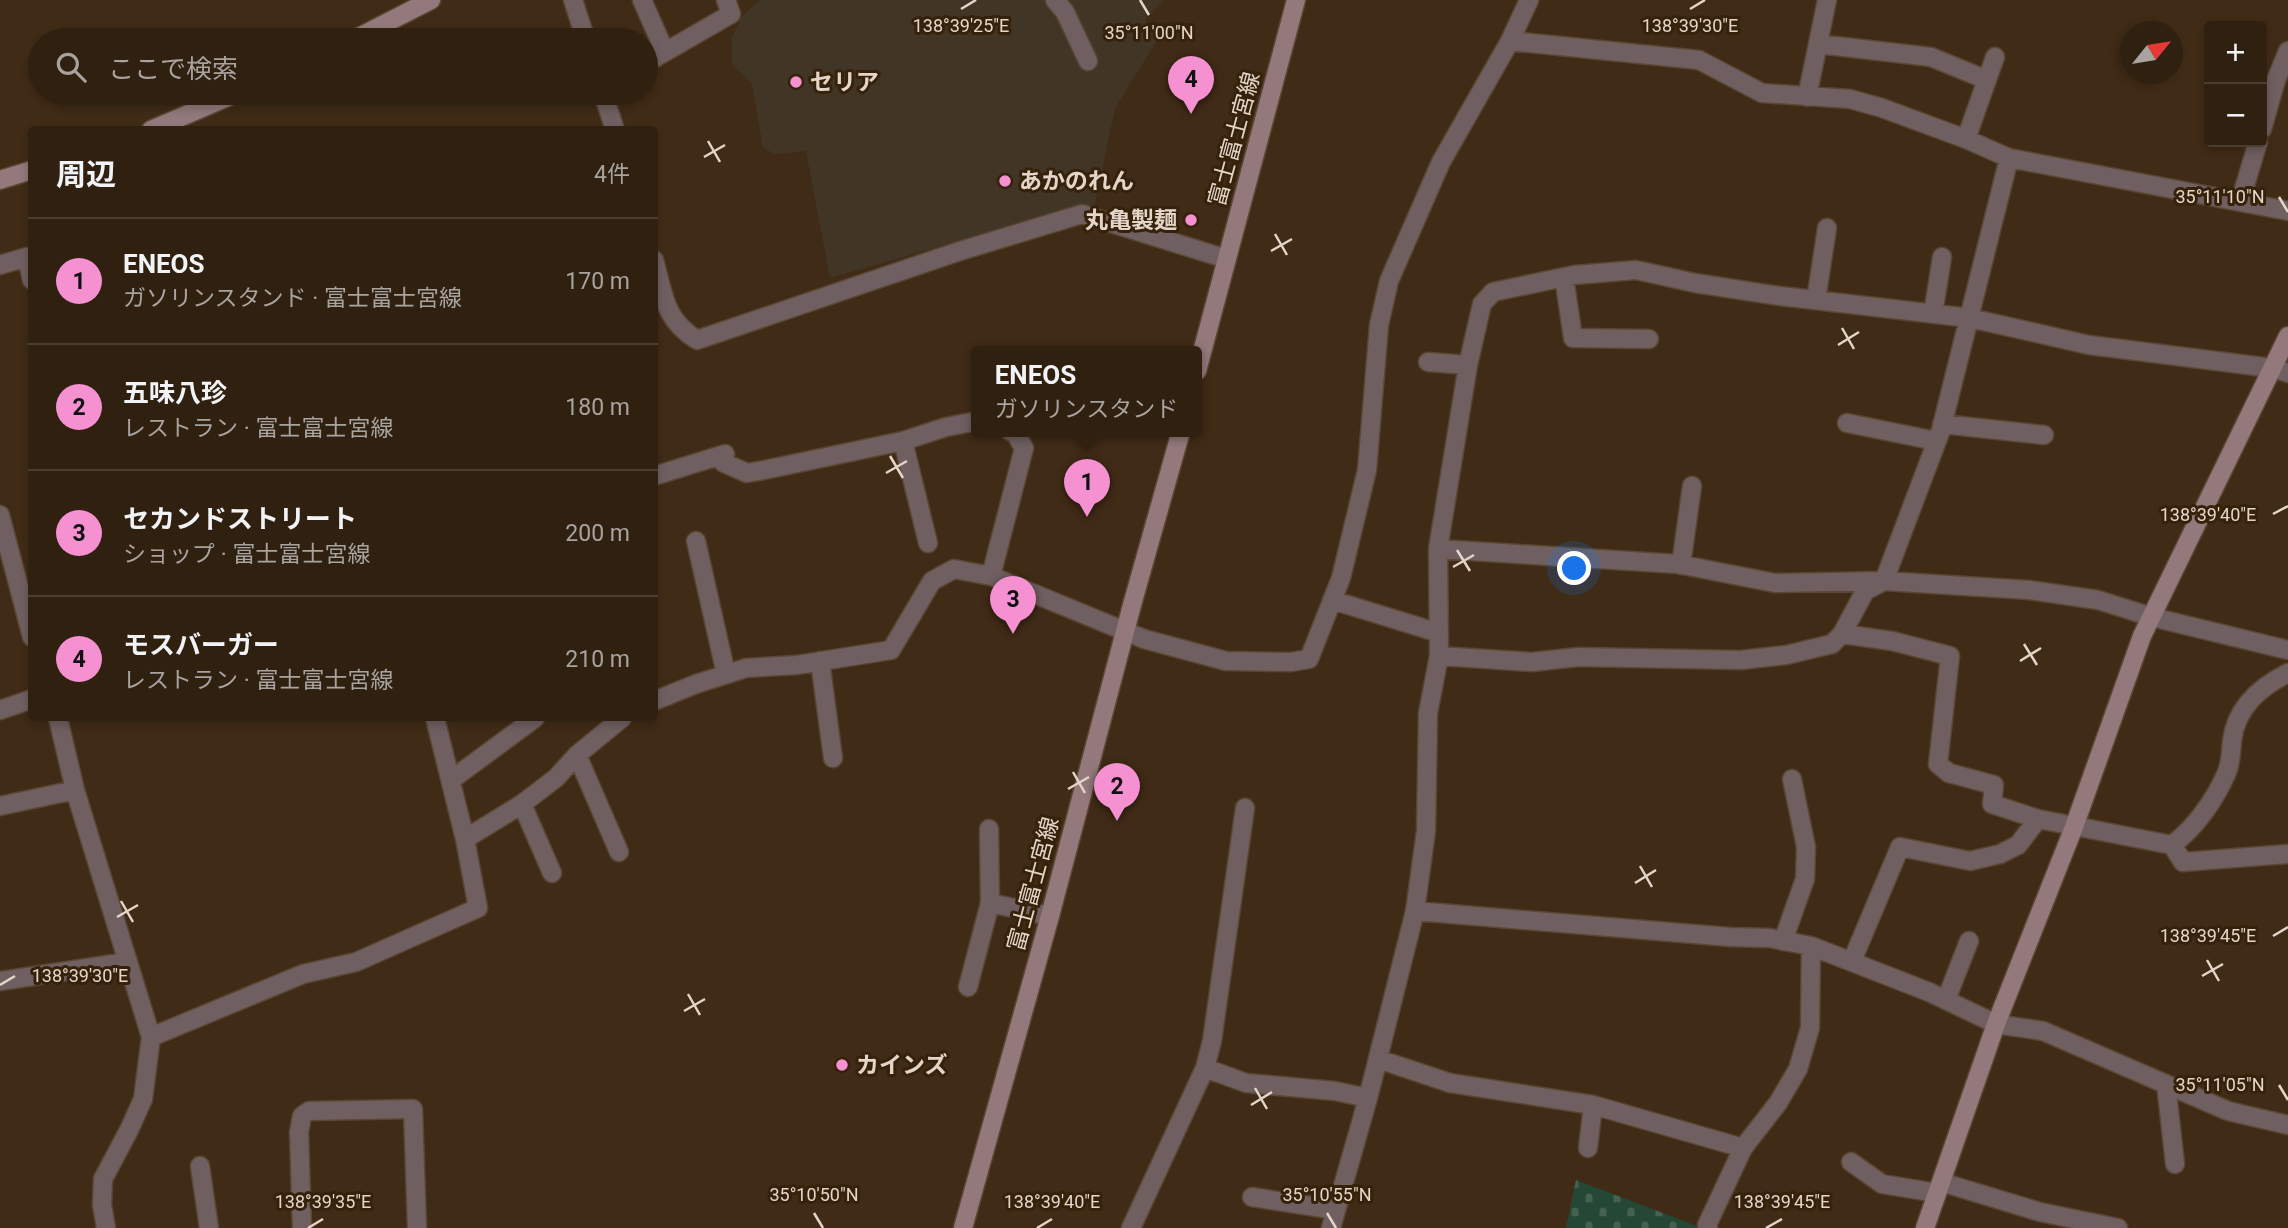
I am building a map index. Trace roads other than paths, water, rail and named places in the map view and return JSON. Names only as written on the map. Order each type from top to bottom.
[{"type":"main road","points":[[376,28],[431,0]]},
{"type":"main road","name":"富士富士宮線","points":[[1202,352],[1296,0]]},
{"type":"main road","points":[[160,126],[209,105]]},
{"type":"main road","points":[[0,180],[28,171]]},
{"type":"main road","points":[[1924,1228],[1996,1024],[2074,827],[2143,635],[2280,370],[2288,336]]},
{"type":"main road","name":"富士富士宮線","points":[[963,1228],[1051,916],[1125,630],[1179,437]]},
{"type":"street","points":[[573,0],[582,28]]},
{"type":"street","points":[[642,0],[654,28]]},
{"type":"street","points":[[658,56],[731,14],[726,0]]},
{"type":"street","points":[[1055,0],[1065,12],[1088,61]]},
{"type":"street","points":[[658,700],[746,668],[820,661],[891,650],[932,581],[954,569],[991,576],[1144,639],[1226,661],[1291,662],[1309,659],[1341,578],[1367,470],[1379,325],[1389,281],[1441,162],[1510,41],[1528,0]]},
{"type":"street","points":[[1807,97],[1827,0]]},
{"type":"street","points":[[658,36],[665,52]]},
{"type":"street","points":[[1510,41],[1699,61],[1762,93],[1850,99],[1966,139],[2009,158],[2288,211]]},
{"type":"street","points":[[1818,44],[1931,57],[1987,80]]},
{"type":"street","points":[[2267,112],[2288,51]]},
{"type":"street","points":[[1966,139],[1995,57]]},
{"type":"street","points":[[607,105],[614,126]]},
{"type":"street","points":[[2240,202],[2256,147]]},
{"type":"street","points":[[1439,656],[1532,662],[1578,657],[1741,660],[1786,655],[1832,644],[1842,634],[1865,591],[1884,581],[1939,432],[2009,158]]},
{"type":"street","points":[[658,288],[662,316],[697,340],[960,251],[1082,214],[1227,259]]},
{"type":"street","points":[[1816,300],[1827,228]]},
{"type":"street","points":[[0,265],[27,257],[28,262]]},
{"type":"street","points":[[1933,314],[1942,257]]},
{"type":"street","points":[[1331,1228],[1368,1098],[1415,911],[1426,831],[1428,713],[1439,656],[1438,549],[1468,365],[1482,304],[1493,292],[1564,277],[1636,270],[1695,283],[1970,317],[2089,345],[2280,370]]},
{"type":"street","points":[[1564,277],[1573,338],[1649,339]]},
{"type":"street","points":[[1428,362],[1468,365]]},
{"type":"street","points":[[658,475],[725,454],[724,463],[747,473],[903,441],[971,422]]},
{"type":"street","points":[[1847,423],[1939,432],[2044,435]]},
{"type":"street","points":[[991,576],[1024,448],[1017,437]]},
{"type":"street","points":[[903,441],[928,543]]},
{"type":"street","points":[[1681,565],[1692,486]]},
{"type":"street","points":[[0,514],[5,563],[28,626]]},
{"type":"street","points":[[696,541],[726,674]]},
{"type":"street","points":[[1438,549],[1681,565],[1775,583],[1884,581],[2029,590],[2098,600],[2152,617],[2288,650]]},
{"type":"street","points":[[1332,600],[1439,633]]},
{"type":"street","points":[[1842,634],[1892,641],[1950,656],[1938,764],[1949,773],[1994,785],[1992,804],[2038,819],[2172,845],[2190,832],[2227,772],[2233,751],[2232,739],[2241,712],[2254,694],[2288,673]]},
{"type":"street","points":[[820,661],[833,758]]},
{"type":"street","points":[[0,710],[28,700]]},
{"type":"street","points":[[63,721],[75,790],[151,1037],[143,1099],[130,1130],[103,1179],[102,1205],[106,1228]]},
{"type":"street","points":[[151,1037],[303,974],[356,962],[478,908],[465,839],[436,721]]},
{"type":"street","points":[[451,780],[531,721]]},
{"type":"street","points":[[465,839],[522,804],[556,778],[577,755],[618,721]]},
{"type":"street","points":[[577,755],[619,852]]},
{"type":"street","points":[[1783,941],[1805,879],[1806,847],[1792,779]]},
{"type":"street","points":[[0,806],[75,790]]},
{"type":"street","points":[[522,804],[552,873]]},
{"type":"street","points":[[1130,1228],[1206,1068],[1245,808]]},
{"type":"street","points":[[1852,961],[1900,847],[1970,861],[2000,854],[2018,845],[2038,819]]},
{"type":"street","points":[[968,988],[990,903],[989,829]]},
{"type":"street","points":[[2172,845],[2183,862],[2288,854]]},
{"type":"street","points":[[990,903],[1051,916]]},
{"type":"street","points":[[1415,911],[1783,941],[1811,946],[1946,1000],[1996,1024],[2043,1031],[2228,1111],[2288,1125]]},
{"type":"street","points":[[1946,1000],[1969,941]]},
{"type":"street","points":[[1708,1228],[1707,1225],[1744,1147],[1778,1103],[1798,1069],[1810,1028],[1811,946]]},
{"type":"street","points":[[0,981],[127,962]]},
{"type":"street","points":[[1378,1059],[1450,1083],[1593,1105],[1744,1147]]},
{"type":"street","points":[[1206,1068],[1246,1083],[1335,1091],[1368,1098]]},
{"type":"street","points":[[2166,1084],[2175,1164]]},
{"type":"street","points":[[1588,1148],[1593,1105]]},
{"type":"street","points":[[302,1228],[299,1132],[302,1115],[309,1111],[413,1109],[417,1228]]},
{"type":"street","points":[[1851,1162],[1882,1184],[1939,1188],[2118,1228]]},
{"type":"street","points":[[200,1166],[209,1228]]},
{"type":"street","points":[[1252,1197],[1336,1210]]},
{"type":"place","name":"セリア","points":[[796,82]]},
{"type":"place","name":"モスバーガー","points":[[1191,114]]},
{"type":"place","name":"あかのれん","points":[[1005,181]]},
{"type":"place","name":"丸亀製麺","points":[[1191,220]]},
{"type":"place","name":"ENEOS","points":[[1087,517]]},
{"type":"place","name":"セカンドストリート","points":[[1013,634]]},
{"type":"place","name":"五味八珍","points":[[1117,821]]},
{"type":"place","name":"カインズ","points":[[842,1065]]}]
